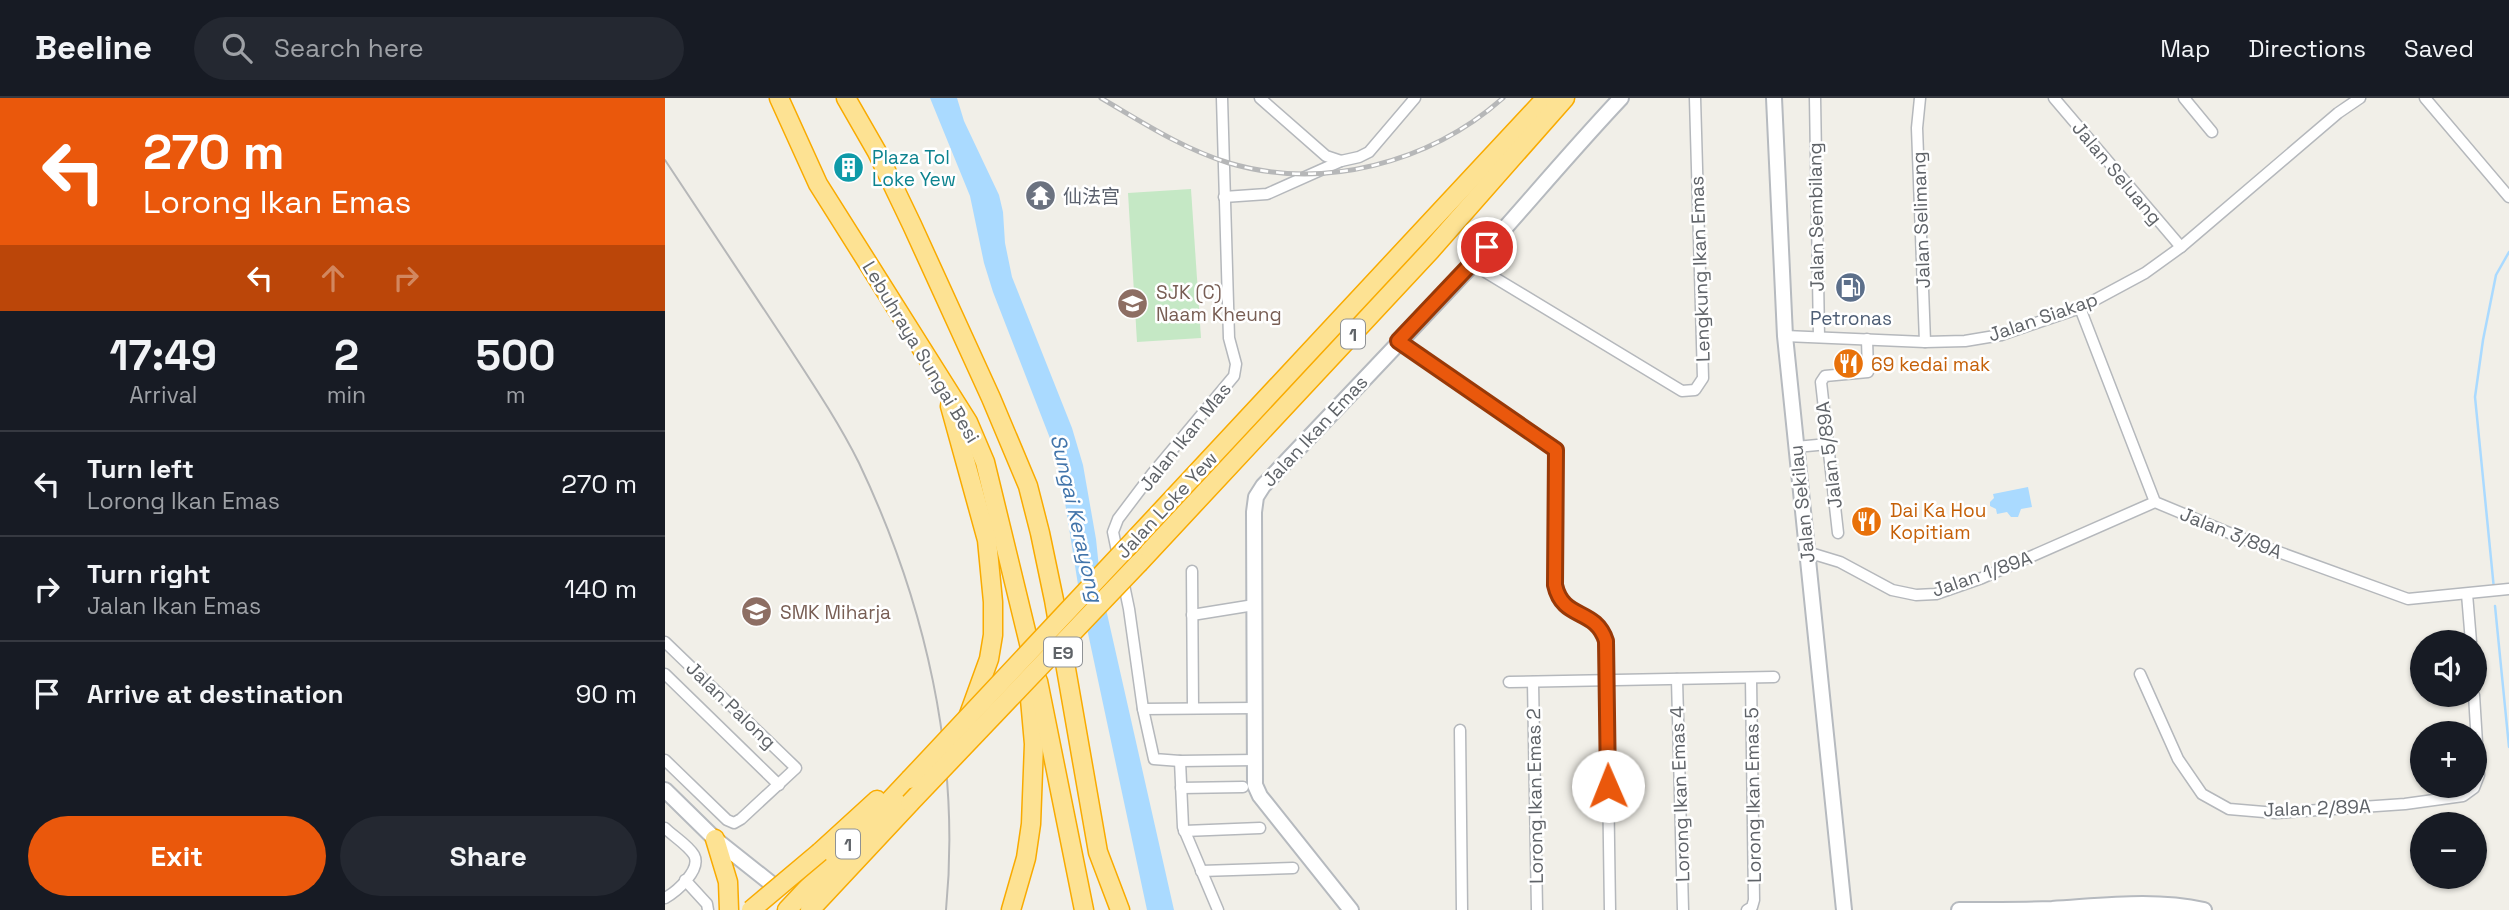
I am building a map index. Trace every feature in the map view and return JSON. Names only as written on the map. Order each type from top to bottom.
[{"type":"highway","name":"Lebuhraya Sungai Besi","points":[[779,98],[818,184],[968,422],[985,462],[1034,664],[1030,699],[1034,744],[1031,824],[1026,858],[1011,910]]},
{"type":"highway","name":"Lebuhraya Sungai Besi","points":[[846,98],[877,152],[912,225],[1028,486],[1054,600],[1098,852],[1120,910]]},
{"type":"highway","name":"Jalan Loke Yew","points":[[787,910],[1134,540],[1558,99]]},
{"type":"highway","name":"Jalan Loke Yew","points":[[810,910],[1431,250],[1558,99]]},
{"type":"highway","points":[[943,382],[987,540],[993,602],[993,635],[989,660],[968,717]]},
{"type":"highway","points":[[1034,664],[1084,910]]},
{"type":"highway","points":[[751,910],[820,852],[870,805],[910,779]]},
{"type":"highway","points":[[715,839],[728,882],[729,910]]},
{"type":"highway","points":[[1098,852],[1108,910]]},
{"type":"street","name":"Jalan Ikan Mas","points":[[1180,761],[1154,759],[1113,531],[1118,519],[1152,474],[1234,376],[1236,364],[1229,338],[1222,98]]},
{"type":"street","points":[[1260,98],[1326,156],[1341,161]]},
{"type":"street","points":[[1224,197],[1267,194],[1341,161],[1369,152],[1415,98]]},
{"type":"street","points":[[1598,123],[1605,98]]},
{"type":"street","name":"Jalan Ikan Emas","points":[[1350,910],[1258,794],[1255,785],[1256,497],[1263,486],[1329,419],[1398,341],[1472,264],[1620,98]]},
{"type":"street","name":"Lengkung Ikan Emas","points":[[1472,264],[1682,391],[1695,390],[1703,378],[1695,98]]},
{"type":"street","name":"Jalan Sekilau","points":[[1773,98],[1785,336],[1844,910]]},
{"type":"street","name":"Jalan Sembilang","points":[[1815,98],[1819,337]]},
{"type":"street","name":"Jalan Selimang","points":[[1920,98],[1917,128],[1925,342]]},
{"type":"street","name":"Jalan Seluang","points":[[2054,98],[2181,247]]},
{"type":"street","points":[[2183,98],[2212,132]]},
{"type":"street","name":"Jalan Siakap","points":[[1785,336],[1925,342],[1965,341],[2001,335],[2080,308],[2135,279],[2181,247],[2338,113],[2360,98]]},
{"type":"street","points":[[2425,98],[2509,197]]},
{"type":"street","name":"Jalan 3/89A","points":[[2080,308],[2155,502],[2251,542],[2408,599],[2509,589]]},
{"type":"street","name":"Jalan 5/89A","points":[[1838,533],[1821,382],[1822,378],[1868,372],[1867,339]]},
{"type":"street","points":[[1398,341],[1556,450],[1558,599],[1567,608],[1602,628],[1606,641],[1610,910]]},
{"type":"street","points":[[1796,447],[1828,444]]},
{"type":"street","name":"Jalan 1/89A","points":[[1807,552],[1840,562],[1892,590],[1916,595],[1936,594],[1982,578],[2155,502]]},
{"type":"street","points":[[1192,571],[1193,708]]},
{"type":"street","points":[[2467,594],[2469,630]]},
{"type":"street","points":[[1192,615],[1254,605]]},
{"type":"street","name":"Jalan Palong","points":[[665,642],[796,768],[779,785]]},
{"type":"street","points":[[665,674],[779,785],[741,819],[734,822],[727,820],[665,760]]},
{"type":"street","name":"Jalan 2/89A","points":[[2140,674],[2178,759],[2202,794],[2229,809],[2276,813],[2405,804],[2463,796],[2474,788],[2479,775],[2475,707]]},
{"type":"street","points":[[1510,682],[1774,677]]},
{"type":"street","name":"Lorong Ikan Emas 5","points":[[1747,910],[1755,900],[1751,678]]},
{"type":"street","name":"Lorong Ikan Emas 4","points":[[1677,679],[1683,910]]},
{"type":"street","name":"Lorong Ikan Emas 2","points":[[1533,682],[1537,910]]},
{"type":"street","points":[[1143,709],[1254,708]]},
{"type":"street","points":[[1459,730],[1462,910]]},
{"type":"street","points":[[1218,910],[1184,831],[1180,761],[1255,760]]},
{"type":"street","points":[[1181,788],[1243,787]]},
{"type":"street","points":[[665,790],[769,889]]},
{"type":"street","points":[[665,828],[694,854],[696,863],[685,880],[665,898]]},
{"type":"street","points":[[1184,831],[1260,828]]},
{"type":"street","points":[[1201,872],[1293,868]]},
{"type":"street","points":[[685,880],[707,904],[708,910]]},
{"type":"street","points":[[1959,910],[2052,909],[2107,905],[2204,910]]},
{"type":"green space","points":[[1191,189],[1201,338],[1137,342],[1128,193]]},
{"type":"water","name":"Sungai Kerayong","points":[[930,98],[957,98],[964,121],[999,195],[1012,277],[1072,428],[1083,465],[1101,587],[1174,910],[1147,910],[1079,591],[1061,477],[1053,446],[993,292],[970,196]]},
{"type":"water","points":[[2028,487],[2032,507],[2021,509],[2018,517],[2011,517],[2007,512],[1997,514],[1996,509],[1990,506],[1993,494]]},
{"type":"waterway","points":[[2494,589],[2475,397],[2496,275],[2509,252]]},
{"type":"waterway","points":[[2495,606],[2509,747]]},
{"type":"tram line","points":[[665,160],[842,432],[859,463],[903,570],[933,681],[942,738],[948,795],[946,910]]},
{"type":"railway","points":[[1101,98],[1163,134],[1212,157],[1265,171],[1301,174],[1338,172],[1409,155],[1443,140],[1474,121],[1503,98]]},
{"type":"place","name":"Plaza Tol Loke Yew","points":[[849,168]]},
{"type":"place","name":"仙法宫","points":[[1040,196]]},
{"type":"place","name":"Petronas","points":[[1851,287]]},
{"type":"place","name":"SJK (C) Naam Kheung","points":[[1133,303]]},
{"type":"place","name":"69 kedai mak","points":[[1848,364]]},
{"type":"place","name":"Dai Ka Hou Kopitiam","points":[[1867,521]]},
{"type":"place","name":"SMK Miharja","points":[[757,612]]},
{"type":"route","points":[[1487,247],[1398,341],[1556,450],[1555,585],[1558,599],[1567,608],[1602,628],[1606,641],[1608,786]]}]
